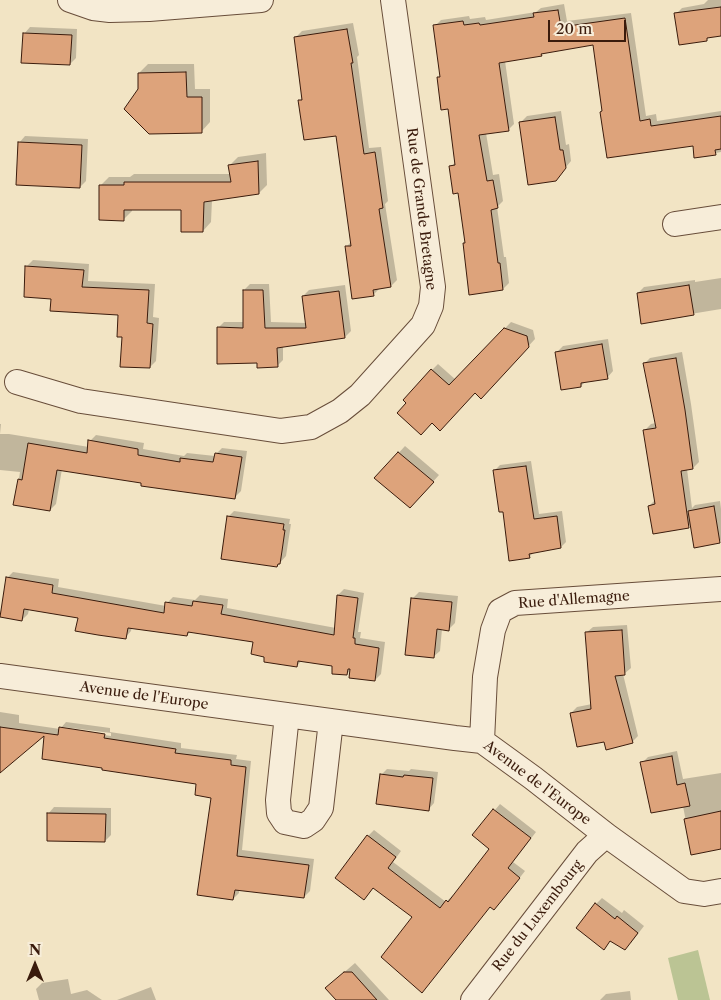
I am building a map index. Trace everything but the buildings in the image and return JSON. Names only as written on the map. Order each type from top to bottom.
[{"type":"street","points":[[70,0],[93,8],[110,10],[149,9],[261,0]]},
{"type":"street","name":"Rue de Grande Bretagne","points":[[17,382],[81,401],[281,431],[311,426],[340,412],[360,395],[423,325],[432,306],[433,287],[393,0]]},
{"type":"street","points":[[676,224],[721,217]]},
{"type":"street","name":"Rue d'Allemagne","points":[[482,741],[486,677],[493,630],[500,611],[515,603],[721,589]]},
{"type":"street","name":"Avenue de l'Europe","points":[[0,676],[482,741],[684,891],[704,894],[721,891]]},
{"type":"street","points":[[287,715],[278,800],[279,812],[285,822],[304,826],[313,820],[321,808],[331,721]]},
{"type":"street","name":"Rue du Luxembourg","points":[[472,1000],[587,852],[606,834]]},
{"type":"green space","points":[[698,950],[710,1000],[678,1000],[668,958]]}]
